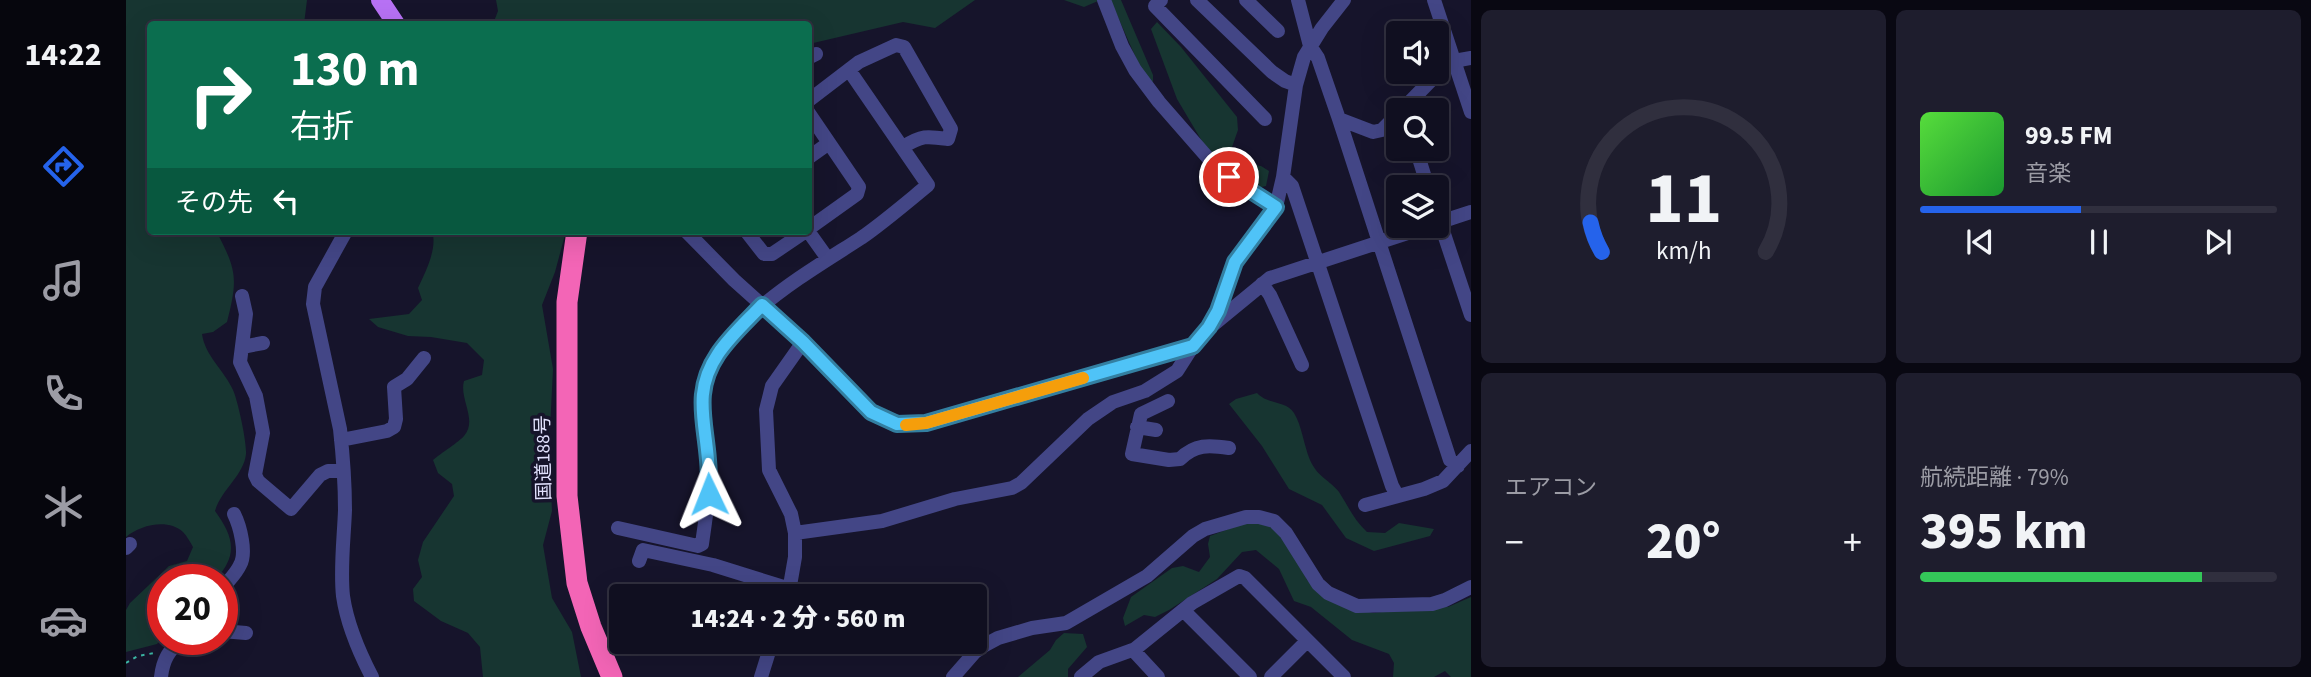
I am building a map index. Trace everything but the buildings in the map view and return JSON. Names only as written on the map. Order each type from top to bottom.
[{"type":"highway","name":"国道188号","points":[[576,235],[566,302],[567,496],[577,583],[591,627],[612,677]]},
{"type":"main road","points":[[380,0],[390,21]]},
{"type":"street","points":[[1104,0],[1122,46],[1159,102],[1215,166],[1276,207]]},
{"type":"street","points":[[1161,0],[1155,6],[1265,119]]},
{"type":"street","points":[[1197,0],[1272,72],[1296,85]]},
{"type":"street","points":[[795,533],[882,521],[955,499],[1012,488],[1021,483],[1088,419],[1123,398],[1145,391],[1177,371],[1218,311],[1235,262],[1276,207],[1296,85],[1310,46],[1343,0]]},
{"type":"street","points":[[1434,0],[1471,112]]},
{"type":"street","points":[[1252,2],[1278,30]]},
{"type":"street","points":[[1300,6],[1331,16]]},
{"type":"street","points":[[1300,6],[1310,46],[1318,58],[1339,120],[1450,460],[1458,466]]},
{"type":"street","points":[[812,97],[859,62],[896,45],[904,47],[951,129],[948,139],[925,136],[903,147]]},
{"type":"street","points":[[1414,98],[1442,69],[1454,61],[1471,58]]},
{"type":"street","points":[[618,528],[698,546],[702,544],[709,494],[708,459],[701,411],[708,371],[719,352],[762,305],[864,236],[928,185],[849,70]]},
{"type":"street","points":[[812,118],[859,187],[857,194],[812,226]]},
{"type":"street","points":[[1339,120],[1373,132],[1386,126]]},
{"type":"street","points":[[812,155],[829,143]]},
{"type":"street","points":[[1283,177],[1292,186],[1397,495]]},
{"type":"street","points":[[1449,218],[1471,212]]},
{"type":"street","points":[[344,235],[315,287],[313,304],[341,440],[345,508],[343,596],[346,614],[372,677]]},
{"type":"street","points":[[689,235],[803,342],[871,412],[888,421],[907,425],[939,419],[1193,346]]},
{"type":"street","points":[[749,235],[764,254],[772,254],[800,235]]},
{"type":"street","points":[[811,235],[828,259]]},
{"type":"street","points":[[1209,327],[1270,278],[1390,238]]},
{"type":"street","points":[[1442,238],[1471,315]]},
{"type":"street","points":[[1262,284],[1270,295],[1303,365]]},
{"type":"street","points":[[242,296],[246,314],[240,362],[256,396],[262,423],[256,475],[258,481],[291,509],[320,475],[328,471],[343,471]]},
{"type":"street","points":[[790,584],[795,557],[795,533],[791,514],[769,470],[766,410],[772,386],[803,342]]},
{"type":"street","points":[[242,347],[263,343]]},
{"type":"street","points":[[341,440],[394,427],[394,387],[407,379],[424,358]]},
{"type":"street","points":[[1123,398],[1139,420],[1156,430]]},
{"type":"street","points":[[1168,401],[1139,420],[1132,454],[1169,460],[1180,459],[1189,450],[1201,446],[1228,448]]},
{"type":"street","points":[[1365,505],[1443,481],[1471,451]]},
{"type":"street","points":[[234,514],[243,556],[238,568]]},
{"type":"street","points":[[953,677],[975,652],[985,645],[998,638],[1032,628],[1066,623],[1147,576],[1193,536],[1205,529],[1247,517],[1274,521],[1286,533],[1318,584],[1328,593],[1357,606],[1432,604],[1471,586]]},
{"type":"street","points":[[639,561],[643,550],[713,565],[765,584]]},
{"type":"street","points":[[1082,677],[1098,662],[1133,650],[1183,610],[1239,576],[1245,578],[1344,677]]},
{"type":"street","points":[[1183,610],[1250,677]]},
{"type":"street","points":[[238,632],[246,633]]},
{"type":"street","points":[[1271,677],[1307,641]]},
{"type":"street","points":[[1133,650],[1158,677]]},
{"type":"street","points":[[761,677],[768,654]]},
{"type":"street","points":[[162,677],[162,663],[166,655]]},
{"type":"path","points":[[126,663],[147,653]]},
{"type":"green space","points":[[126,0],[307,0],[304,21],[147,21],[147,235],[218,235],[228,256],[234,285],[227,322],[213,332],[202,334],[207,349],[235,395],[246,454],[241,469],[215,511],[226,529],[231,545],[226,564],[176,564],[187,561],[193,547],[183,532],[170,525],[146,526],[126,537]]},
{"type":"green space","points":[[496,0],[975,0],[935,28],[903,22],[812,43],[812,21],[494,21],[498,11]]},
{"type":"green space","points":[[1064,0],[1121,0],[1153,75],[1153,82],[1144,76],[1113,6],[1098,1],[1084,7]]},
{"type":"green space","points":[[1157,22],[1181,47],[1237,117],[1238,130],[1232,147],[1240,163],[1261,166],[1269,171],[1266,186],[1257,188],[1209,153],[1177,99],[1151,29]]},
{"type":"green space","points":[[433,235],[565,235],[542,305],[553,369],[549,449],[552,511],[543,545],[552,598],[572,632],[581,677],[483,677],[480,647],[468,633],[441,621],[414,601],[413,589],[422,577],[418,560],[423,542],[454,496],[452,484],[438,473],[433,460],[462,438],[468,430],[469,416],[464,381],[482,375],[484,360],[467,343],[408,336],[378,327],[369,319],[409,314],[422,300],[418,288],[432,253]]},
{"type":"green space","points":[[1257,393],[1286,406],[1294,413],[1313,466],[1339,492],[1367,532],[1385,533],[1399,523],[1434,529],[1430,536],[1374,551],[1346,538],[1322,505],[1289,489],[1262,446],[1229,404]]},
{"type":"green space","points":[[1247,522],[1267,524],[1281,534],[1307,580],[1329,598],[1349,607],[1373,613],[1448,607],[1471,597],[1471,677],[1451,677],[1445,671],[1434,677],[1393,677],[1394,663],[1389,654],[1352,640],[1311,607],[1294,601],[1279,569],[1256,550],[1242,552],[1217,579],[1169,610],[1155,617],[1144,615],[1125,626],[1123,618],[1131,597],[1172,568],[1183,566],[1199,572],[1210,557],[1210,536]]},
{"type":"green space","points":[[147,587],[147,647],[126,652],[126,610]]},
{"type":"green space","points":[[1064,633],[1083,634],[1087,647],[1068,669],[1068,677],[1018,677],[1050,650]]},
{"type":"slow traffic","points":[[906,425],[926,423],[1083,378]]},
{"type":"route","points":[[709,494],[708,459],[701,411],[708,371],[719,352],[762,305],[803,342],[871,412],[897,424],[926,423],[1193,346],[1218,311],[1235,262],[1276,207],[1229,177]]}]
